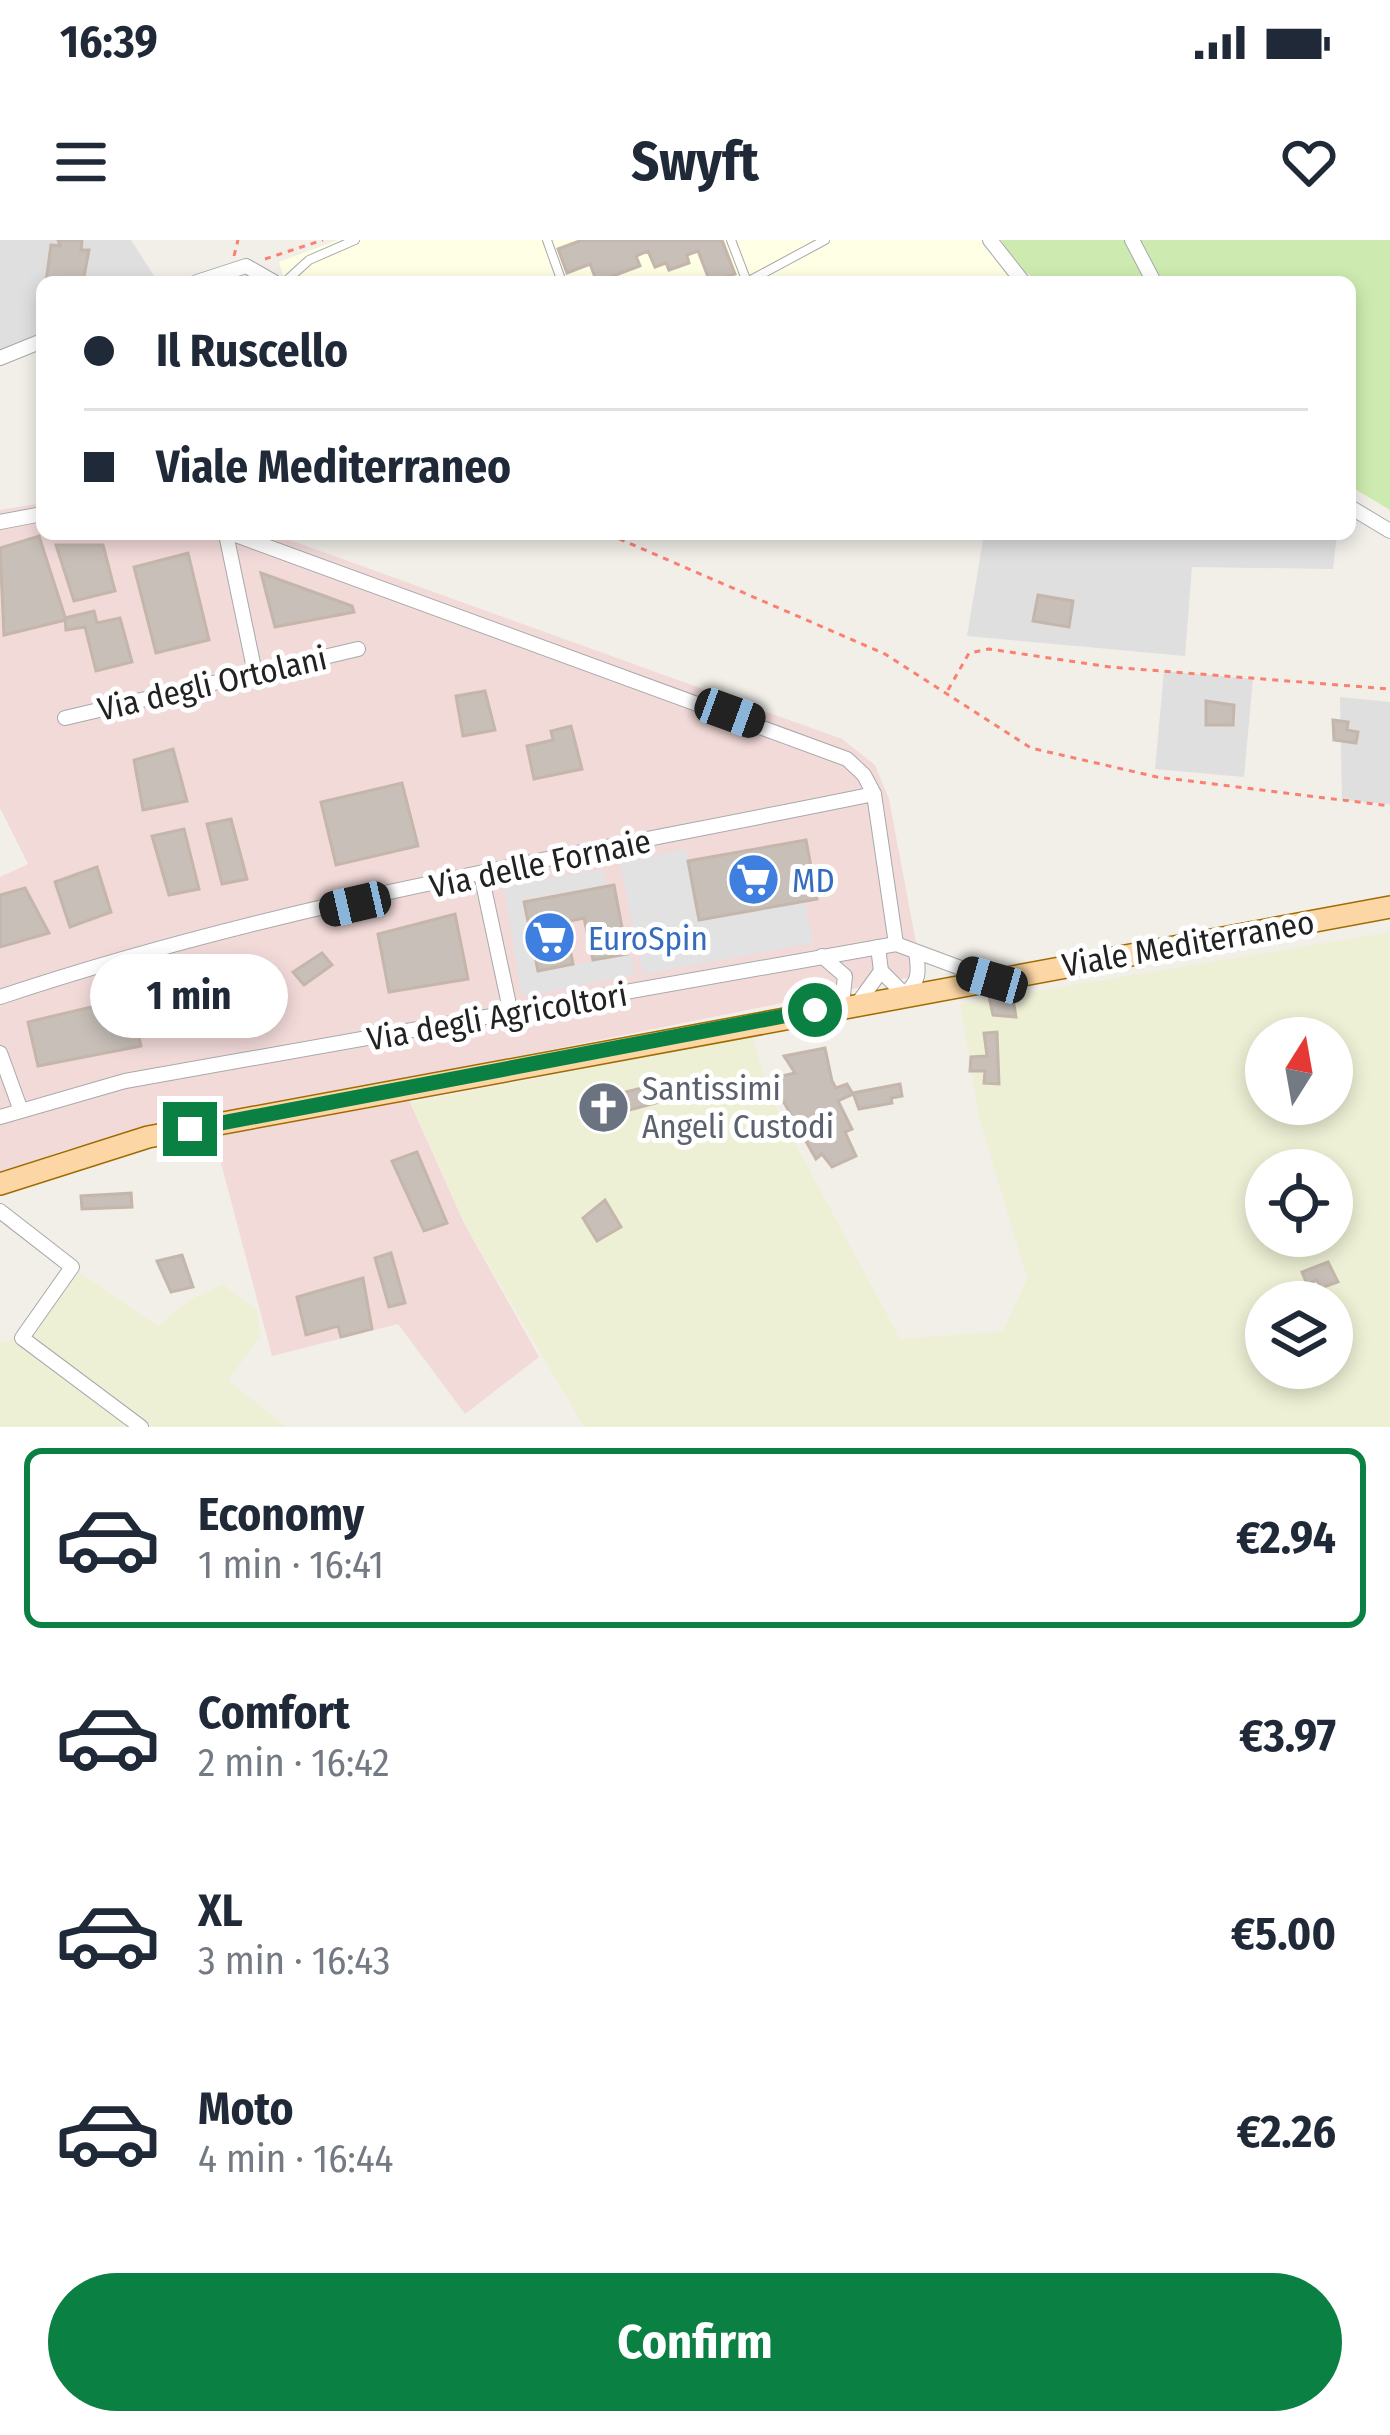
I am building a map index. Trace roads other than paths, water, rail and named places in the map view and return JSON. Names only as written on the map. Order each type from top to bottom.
[{"type":"main road","name":"Viale Mediterraneo","points":[[0,1184],[148,1137],[1390,907]]},
{"type":"street","points":[[990,240],[1018,276]]},
{"type":"street","points":[[1132,240],[1151,276]]},
{"type":"street","points":[[215,276],[246,266],[264,276]]},
{"type":"street","points":[[0,358],[36,343]]},
{"type":"street","points":[[1356,510],[1390,531]]},
{"type":"street","points":[[0,522],[36,515]]},
{"type":"street","points":[[230,540],[255,673]]},
{"type":"street","points":[[246,540],[820,746],[865,775],[874,794],[896,944],[992,980]]},
{"type":"street","name":"Via degli Ortolani","points":[[65,718],[358,649]]},
{"type":"street","name":"Via delle Fornaie","points":[[0,997],[188,943],[481,874],[874,794]]},
{"type":"street","points":[[481,874],[511,1014]]},
{"type":"street","name":"Via degli Agricoltori","points":[[0,1118],[20,1108],[125,1081],[896,944]]},
{"type":"street","points":[[857,1003],[880,971],[878,947]]},
{"type":"street","points":[[880,971],[904,994],[915,986],[919,972],[916,952]]},
{"type":"street","points":[[822,956],[845,976],[843,995],[831,1007]]},
{"type":"street","points":[[0,1053],[20,1108]]},
{"type":"street","points":[[0,1211],[72,1268],[22,1338],[141,1427]]},
{"type":"lane","points":[[292,276],[309,260],[355,240]]},
{"type":"lane","points":[[731,240],[745,276]]},
{"type":"lane","points":[[758,276],[825,240]]},
{"type":"lane","points":[[551,241],[560,276]]},
{"type":"place","name":"MD","points":[[753,880]]},
{"type":"place","name":"EuroSpin","points":[[549,938]]},
{"type":"place","name":"Santissimi Angeli Custodi","points":[[603,1107]]}]
